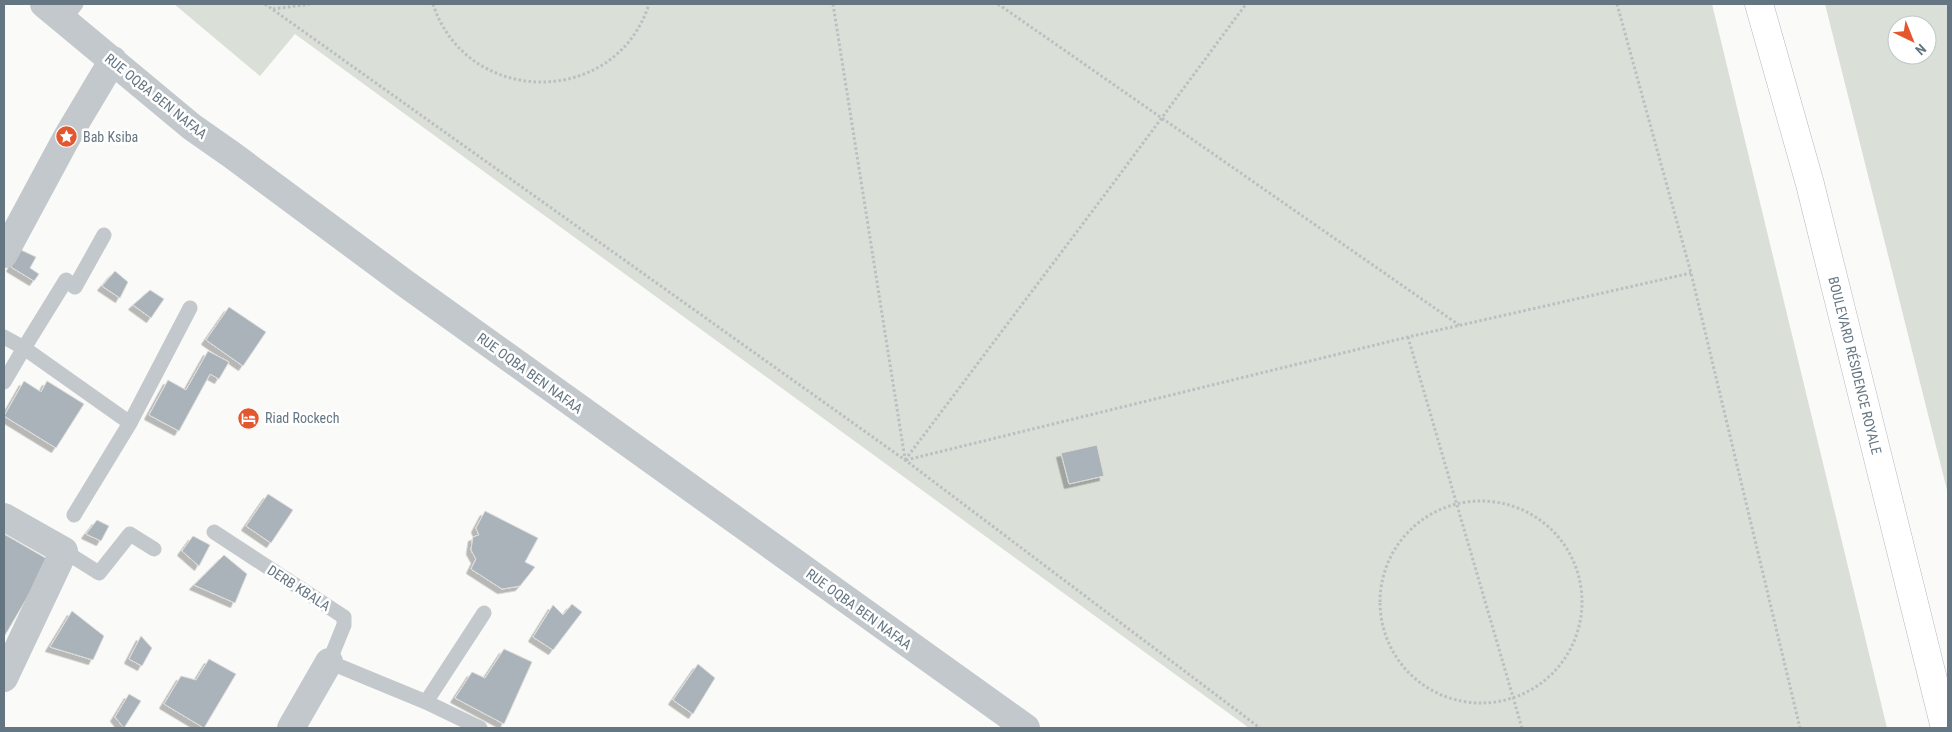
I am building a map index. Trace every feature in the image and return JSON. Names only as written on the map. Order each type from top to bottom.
[{"type":"main road","name":"BOULEVARD RÉSIDENCE ROYALE","points":[[1759,4],[1810,184],[1945,728]]},
{"type":"street","name":"RUE OQBA BEN NAFAA","points":[[61,9],[112,60],[192,128],[232,155],[406,284],[1026,728]]},
{"type":"street","points":[[4,254],[67,137],[112,60]]},
{"type":"street","points":[[4,517],[64,551],[4,675]]},
{"type":"street","points":[[291,728],[329,662]]},
{"type":"lane","points":[[4,382],[66,280],[75,287],[104,236]]},
{"type":"lane","points":[[74,514],[130,423],[190,308]]},
{"type":"lane","points":[[4,337],[24,348],[130,423]]},
{"type":"lane","name":"DERB KBALA","points":[[214,532],[344,617],[344,626],[329,662]]},
{"type":"lane","points":[[64,551],[99,573],[130,534],[154,550]]},
{"type":"lane","points":[[426,702],[484,613]]},
{"type":"lane","points":[[329,662],[426,702],[480,728]]},
{"type":"path","points":[[265,4],[905,460],[1260,728]]},
{"type":"path","points":[[273,10],[310,4]]},
{"type":"path","points":[[433,4],[442,25],[454,42],[469,57],[487,69],[506,77],[526,82],[548,82],[568,79],[588,73],[607,62],[623,49],[636,32],[649,4]]},
{"type":"path","points":[[833,4],[905,460]]},
{"type":"path","points":[[998,4],[1460,325]]},
{"type":"path","points":[[905,460],[1246,4]]},
{"type":"path","points":[[1617,4],[1690,273],[1800,728]]},
{"type":"path","points":[[905,460],[1408,337],[1690,273]]},
{"type":"path","points":[[1408,337],[1515,698],[1522,728]]},
{"type":"path","points":[[1477,499],[1509,503],[1538,516],[1561,539],[1577,566],[1583,598],[1579,630],[1565,659],[1543,682],[1515,698],[1480,704],[1445,698],[1414,680],[1392,653],[1380,620],[1380,584],[1392,551],[1415,524],[1457,502],[1477,499]]},
{"type":"shaded area","points":[[174,4],[1712,4],[1887,728],[1249,728],[295,34],[260,76]]},
{"type":"shaded area","points":[[1825,4],[1948,4],[1948,494]]},
{"type":"building","points":[[21,250],[36,257],[30,268],[39,274],[34,281],[11,267]]},
{"type":"building","points":[[115,271],[128,282],[120,298],[102,286]]},
{"type":"building","points":[[150,290],[164,299],[151,318],[133,305]]},
{"type":"building","points":[[229,307],[266,332],[243,366],[206,340]]},
{"type":"building","points":[[208,351],[229,362],[219,379],[210,374],[179,431],[149,415],[168,380],[186,390]]},
{"type":"building","points":[[24,381],[41,392],[47,381],[84,404],[56,448],[4,416]]},
{"type":"building","points":[[1097,445],[1104,476],[1069,484],[1061,453]]},
{"type":"building","points":[[268,494],[293,510],[271,543],[246,526]]},
{"type":"building","points":[[485,511],[538,538],[525,562],[535,567],[520,586],[502,589],[471,569],[476,559],[471,550],[473,537],[479,535],[476,528]]},
{"type":"building","points":[[97,520],[109,526],[101,541],[86,534]]},
{"type":"building","points":[[4,534],[49,560],[4,637]]},
{"type":"building","points":[[193,536],[210,545],[199,566],[182,551]]},
{"type":"building","points":[[224,555],[247,574],[235,603],[194,585]]},
{"type":"building","points":[[572,604],[582,612],[553,650],[533,637],[553,605],[563,615]]},
{"type":"building","points":[[72,611],[104,636],[93,660],[50,647]]},
{"type":"building","points":[[141,636],[152,648],[142,666],[129,659]]},
{"type":"building","points":[[504,649],[532,662],[504,724],[455,698],[472,672],[485,678]]},
{"type":"building","points":[[209,659],[236,674],[204,728],[164,704],[181,676],[196,680]]},
{"type":"building","points":[[698,664],[715,678],[693,714],[673,700]]},
{"type":"building","points":[[129,694],[141,701],[124,728],[115,717]]},
{"type":"place","name":"Bab Ksiba","points":[[67,137]]},
{"type":"place","name":"Riad Rockech","points":[[249,418]]}]
